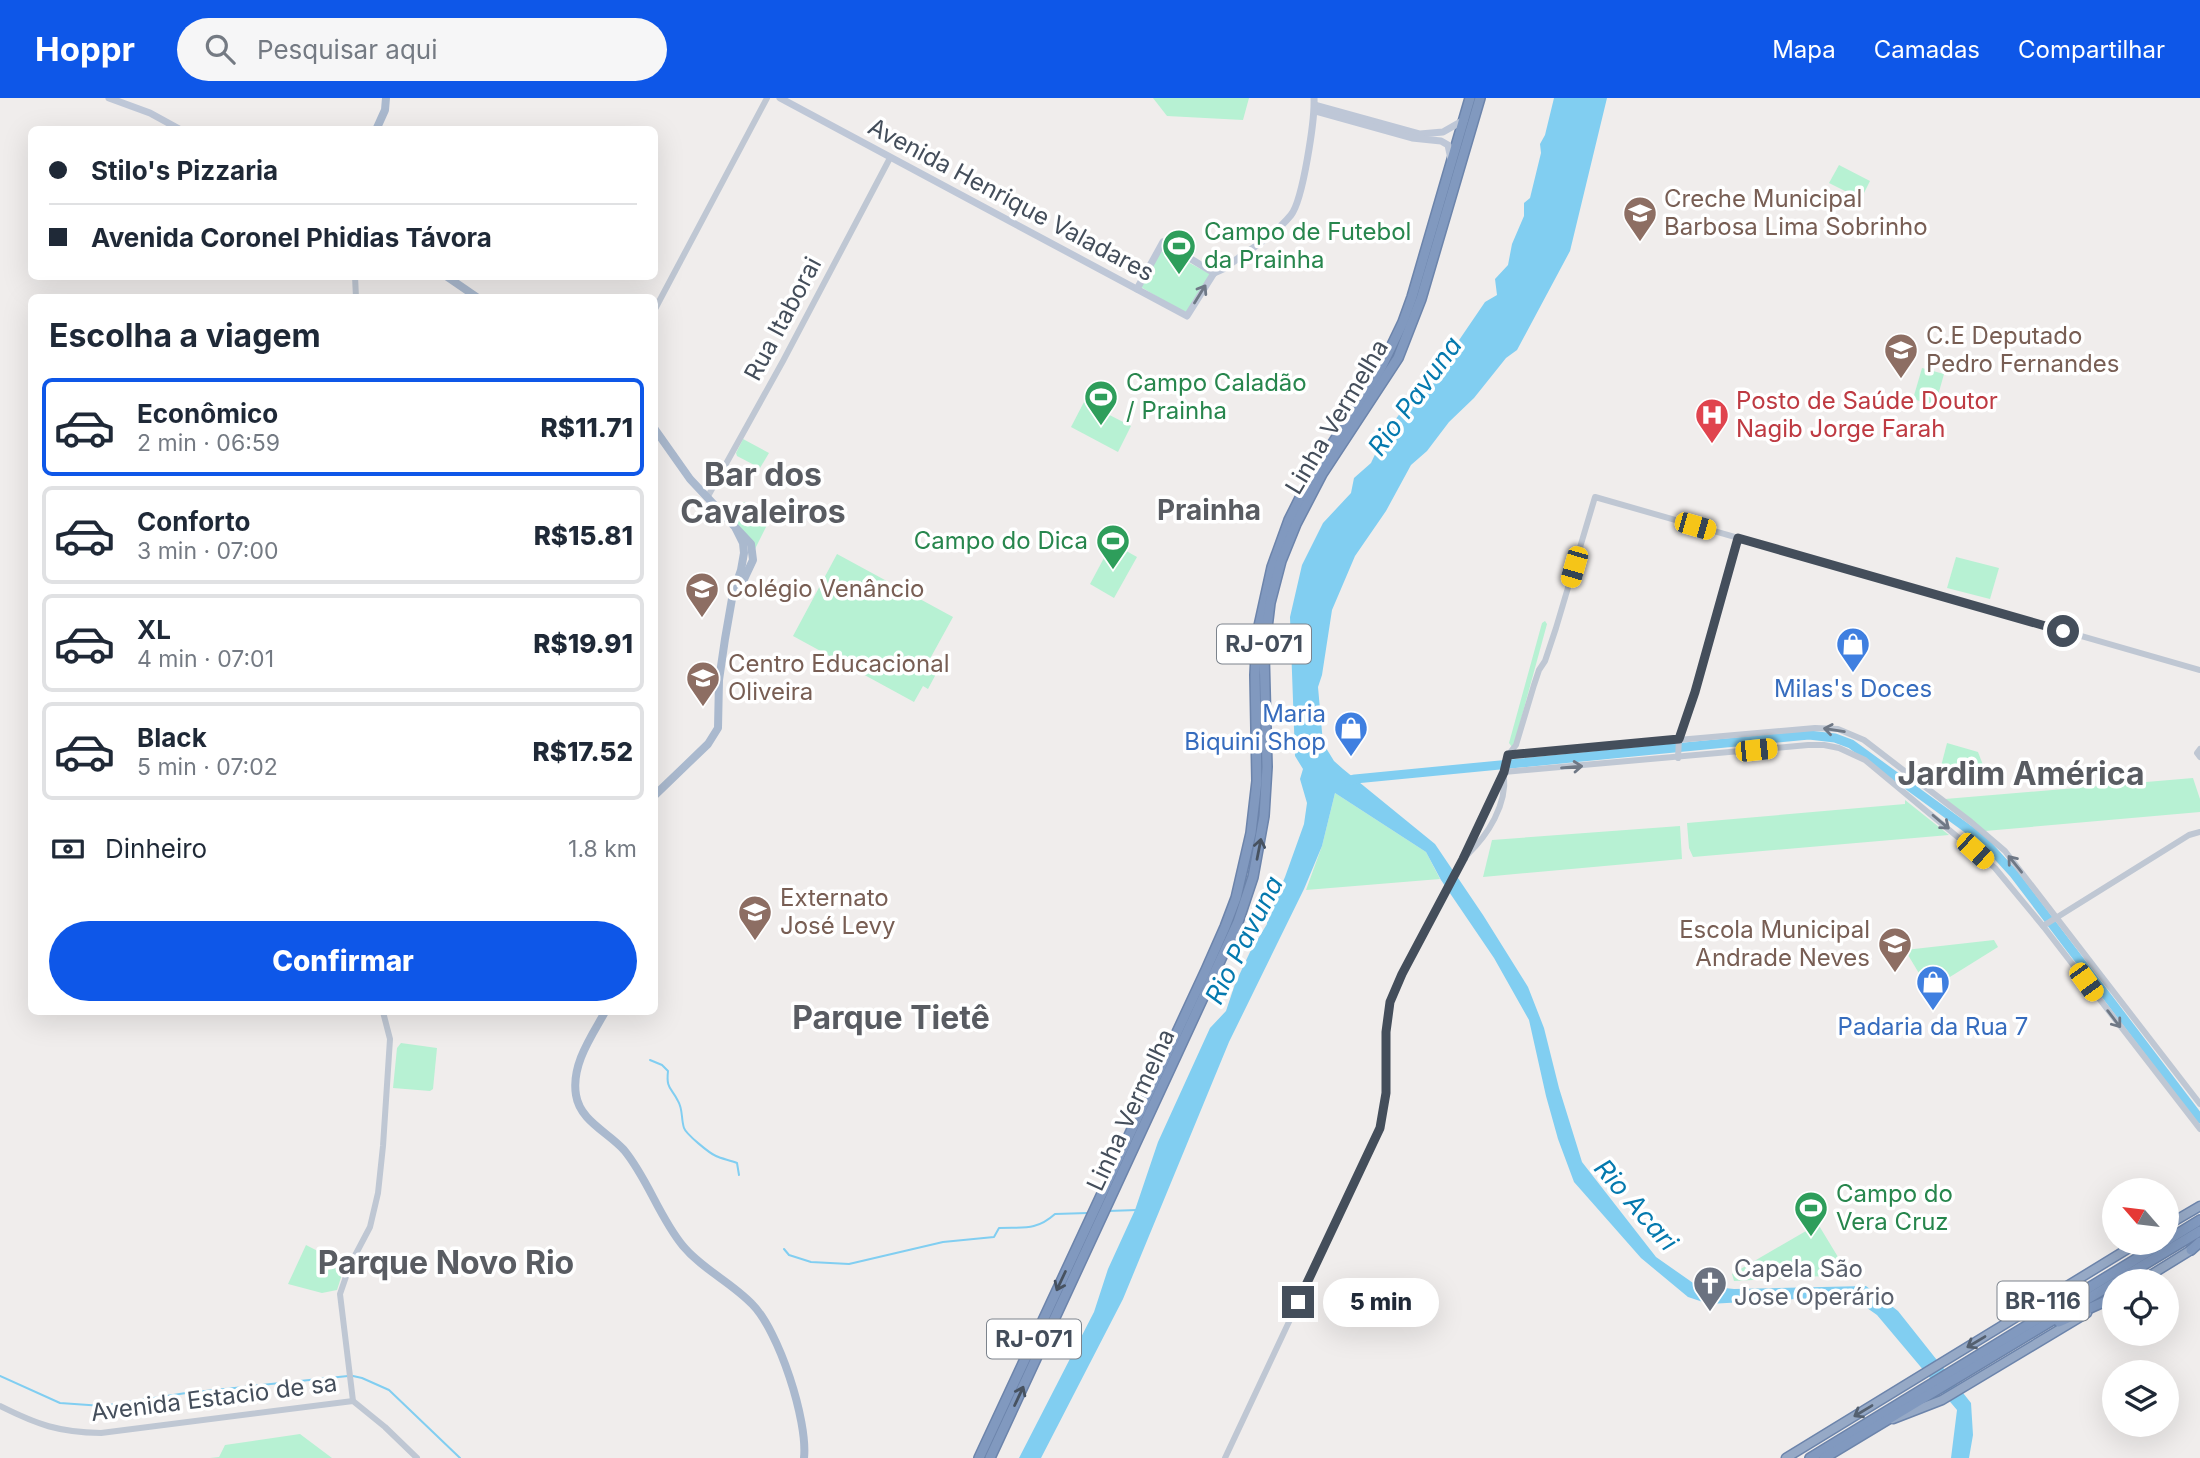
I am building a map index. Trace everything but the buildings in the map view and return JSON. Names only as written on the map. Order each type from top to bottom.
[{"type":"highway","name":"Linha Vermelha","points":[[979,1458],[1219,941],[1241,879],[1256,798],[1257,635],[1272,567],[1289,520],[1309,480],[1368,390],[1399,331],[1412,297],[1470,98]]},
{"type":"highway","name":"Linha Vermelha","points":[[990,1458],[1229,945],[1253,877],[1265,803],[1267,767],[1264,653],[1272,596],[1281,561],[1296,524],[1322,474],[1389,374],[1407,337],[1421,299],[1480,98]]},
{"type":"highway","points":[[2179,1218],[2200,1206]]},
{"type":"highway","name":"BR-116","points":[[2179,1233],[2200,1220]]},
{"type":"highway","name":"BR-116","points":[[2137,1269],[2200,1231]]},
{"type":"highway","points":[[2161,1269],[2200,1242]]},
{"type":"highway","name":"BR-116","points":[[1786,1458],[2118,1255]]},
{"type":"highway","name":"BR-116","points":[[1958,1373],[2144,1255]]},
{"type":"highway","name":"BR-116","points":[[1810,1458],[2013,1344],[2102,1290]]},
{"type":"highway","points":[[2013,1344],[2102,1302]]},
{"type":"highway","name":"BR-116","points":[[1884,1422],[1942,1400],[2102,1303]]},
{"type":"highway","name":"BR-116","points":[[1824,1458],[1884,1422],[1930,1389]]},
{"type":"main road","points":[[109,98],[150,113],[174,126]]},
{"type":"main road","points":[[378,126],[385,110],[386,98]]},
{"type":"main road","name":"Avenida Henrique Valadares","points":[[780,98],[1187,316],[1214,273]]},
{"type":"main road","points":[[1314,105],[1420,134],[1443,132],[1464,120]]},
{"type":"main road","points":[[1314,105],[1412,138],[1445,143],[1451,150],[1452,162]]},
{"type":"main road","points":[[1137,289],[1163,242],[1214,273],[1275,231],[1295,209],[1299,197],[1314,105]]},
{"type":"main road","points":[[452,280],[472,294]]},
{"type":"main road","points":[[658,434],[690,479],[736,529],[744,547],[745,571],[732,603],[722,659],[718,729],[713,738],[658,792]]},
{"type":"main road","points":[[603,1015],[578,1064],[575,1093],[579,1108],[628,1156],[683,1247],[759,1311],[788,1373],[805,1439],[804,1458]]},
{"type":"street","points":[[658,302],[767,98]]},
{"type":"street","name":"Rua Itaborai","points":[[707,498],[890,158]]},
{"type":"street","points":[[1226,1458],[1380,1128],[1386,1093],[1386,1032],[1390,1002],[1463,859],[1516,746],[1595,497],[2200,670]]},
{"type":"street","points":[[1678,756],[1679,741],[1738,538]]},
{"type":"street","points":[[1506,764],[1679,741],[1815,728],[1838,729],[1864,740],[2005,851],[2200,1104]]},
{"type":"street","points":[[1506,764],[1678,756],[1824,745],[1861,757],[1899,784],[1995,868],[2045,925],[2200,1129]]},
{"type":"street","points":[[1463,859],[1478,844],[1494,820],[1504,792],[1506,764]]},
{"type":"street","points":[[1899,784],[1906,774]]},
{"type":"street","points":[[2045,925],[2189,835],[2200,832]]},
{"type":"street","points":[[354,1401],[340,1294],[350,1265],[370,1227],[378,1193],[390,1040],[384,1015]]},
{"type":"street","name":"Avenida Estacio de sa","points":[[0,1406],[47,1427],[101,1433],[354,1401],[416,1458]]},
{"type":"green space","points":[[1153,98],[1249,98],[1243,120],[1167,116]]},
{"type":"green space","points":[[1839,165],[1870,181],[1861,199],[1829,183]]},
{"type":"green space","points":[[1163,251],[1210,274],[1186,314],[1141,287]]},
{"type":"green space","points":[[1922,368],[1944,374],[1935,406],[1913,399]]},
{"type":"green space","name":"Campo Caladão / Prainha","points":[[1084,402],[1131,426],[1118,452],[1071,427]]},
{"type":"green space","points":[[743,439],[769,453],[760,468],[737,456]]},
{"type":"green space","points":[[744,502],[771,517],[755,549],[730,520]]},
{"type":"green space","name":"Campo do Dica","points":[[1112,543],[1137,557],[1114,598],[1090,584]]},
{"type":"green space","points":[[837,554],[953,617],[926,666],[937,672],[928,689],[923,686],[914,702],[793,636]]},
{"type":"green space","points":[[1956,557],[1999,568],[1990,599],[1947,588]]},
{"type":"green space","points":[[1545,621],[1547,624],[1512,747],[1509,743],[1542,623]]},
{"type":"green space","points":[[1947,743],[1978,752],[1985,770],[1939,774]]},
{"type":"green space","points":[[2193,778],[2200,799],[2200,812],[1985,831],[1945,799]]},
{"type":"green space","points":[[1335,793],[1426,852],[1440,879],[1306,890],[1322,846]]},
{"type":"green space","points":[[1905,800],[1949,835],[1693,857],[1689,848],[1687,823],[1905,804]]},
{"type":"green space","points":[[1680,826],[1682,859],[1483,877],[1492,840]]},
{"type":"green space","points":[[1994,940],[1998,947],[1929,990],[1905,950]]},
{"type":"green space","points":[[401,1043],[437,1048],[433,1089],[430,1091],[393,1088],[397,1048]]},
{"type":"green space","points":[[1818,1224],[1838,1257],[1832,1261],[1834,1260],[1842,1275],[1734,1281],[1732,1274]]},
{"type":"green space","points":[[306,1245],[345,1265],[337,1290],[322,1293],[288,1284]]},
{"type":"green space","points":[[300,1434],[332,1458],[210,1458],[219,1457],[225,1445]]},
{"type":"water","name":"Rio Pavuna","points":[[1554,98],[1607,98],[1570,251],[1517,350],[1506,358],[1427,451],[1411,465],[1386,511],[1355,556],[1332,610],[1318,687],[1323,743],[1334,761],[1435,844],[1483,915],[1528,987],[1544,1028],[1582,1162],[1656,1257],[1696,1285],[1734,1289],[1866,1286],[1898,1311],[1971,1403],[1973,1435],[1969,1458],[1951,1458],[1957,1410],[1877,1315],[1850,1296],[1709,1304],[1688,1297],[1641,1258],[1574,1182],[1546,1096],[1529,1020],[1494,958],[1441,880],[1426,852],[1335,793],[1322,846],[1304,889],[1229,1042],[1123,1299],[1041,1458],[1019,1458],[1094,1312],[1108,1269],[1135,1210],[1158,1142],[1210,1028],[1226,1011],[1250,952],[1267,924],[1268,909],[1285,877],[1304,824],[1307,803],[1300,779],[1303,769],[1295,756],[1290,617],[1302,565],[1323,523],[1351,493],[1354,478],[1371,463],[1385,433],[1424,382],[1436,374],[1485,302],[1497,295],[1495,279],[1508,265],[1512,244],[1524,216],[1524,203],[1530,198],[1541,153],[1540,144],[1545,135]]},
{"type":"waterway","points":[[1346,781],[1809,735],[1835,738],[1851,744],[1983,840],[2014,874],[2200,1119]]},
{"type":"waterway","points":[[650,1060],[668,1071],[668,1085],[680,1104],[686,1131],[713,1154],[737,1163],[739,1175]]},
{"type":"waterway","points":[[1108,1211],[1137,1210]]},
{"type":"waterway","points":[[784,1249],[789,1255],[811,1262],[849,1264],[943,1242],[994,1237],[999,1228],[1035,1226],[1055,1214],[1088,1213]]},
{"type":"waterway","points":[[0,1376],[60,1403],[103,1406],[186,1393],[348,1376]]},
{"type":"waterway","points":[[353,1376],[389,1390],[460,1458]]},
{"type":"place","name":"Creche Municipal Barbosa Lima Sobrinho","points":[[1640,243]]},
{"type":"place","name":"Campo de Futebol da Prainha","points":[[1179,276]]},
{"type":"place","name":"C.E Deputado Pedro Fernandes","points":[[1901,380]]},
{"type":"place","name":"Campo Caladão / Prainha","points":[[1101,427]]},
{"type":"place","name":"Posto de Saúde Doutor Nagib Jorge Farah","points":[[1712,445]]},
{"type":"place","name":"Campo do Dica","points":[[1113,571]]},
{"type":"place","name":"Colégio Venâncio","points":[[702,619]]},
{"type":"place","name":"Milas's Doces","points":[[1853,674]]},
{"type":"place","name":"Centro Educacional Oliveira","points":[[703,708]]},
{"type":"place","name":"Maria Biquini Shop","points":[[1351,758]]},
{"type":"place","name":"Externato José Levy","points":[[755,942]]},
{"type":"place","name":"Escola Municipal Andrade Neves","points":[[1895,974]]},
{"type":"place","name":"Padaria da Rua 7","points":[[1933,1012]]},
{"type":"place","name":"Campo do Vera Cruz","points":[[1811,1238]]},
{"type":"place","name":"Capela São Jose Operário","points":[[1710,1313]]},
{"type":"district","name":"Bar dos Cavaleiros","points":[[763,494]]},
{"type":"district","name":"Prainha","points":[[1209,510]]},
{"type":"district","name":"Jardim América","points":[[2021,774]]},
{"type":"district","name":"Parque Tietê","points":[[891,1018]]},
{"type":"district","name":"Parque Novo Rio","points":[[446,1263]]},
{"type":"route","points":[[1298,1302],[1380,1128],[1386,1093],[1386,1032],[1390,1002],[1463,859],[1504,772],[1508,755],[1679,739],[1689,713],[1738,538],[2063,631]]},
{"type":"water label","name":"Rio Acari","points":[[1636,1205]]}]
